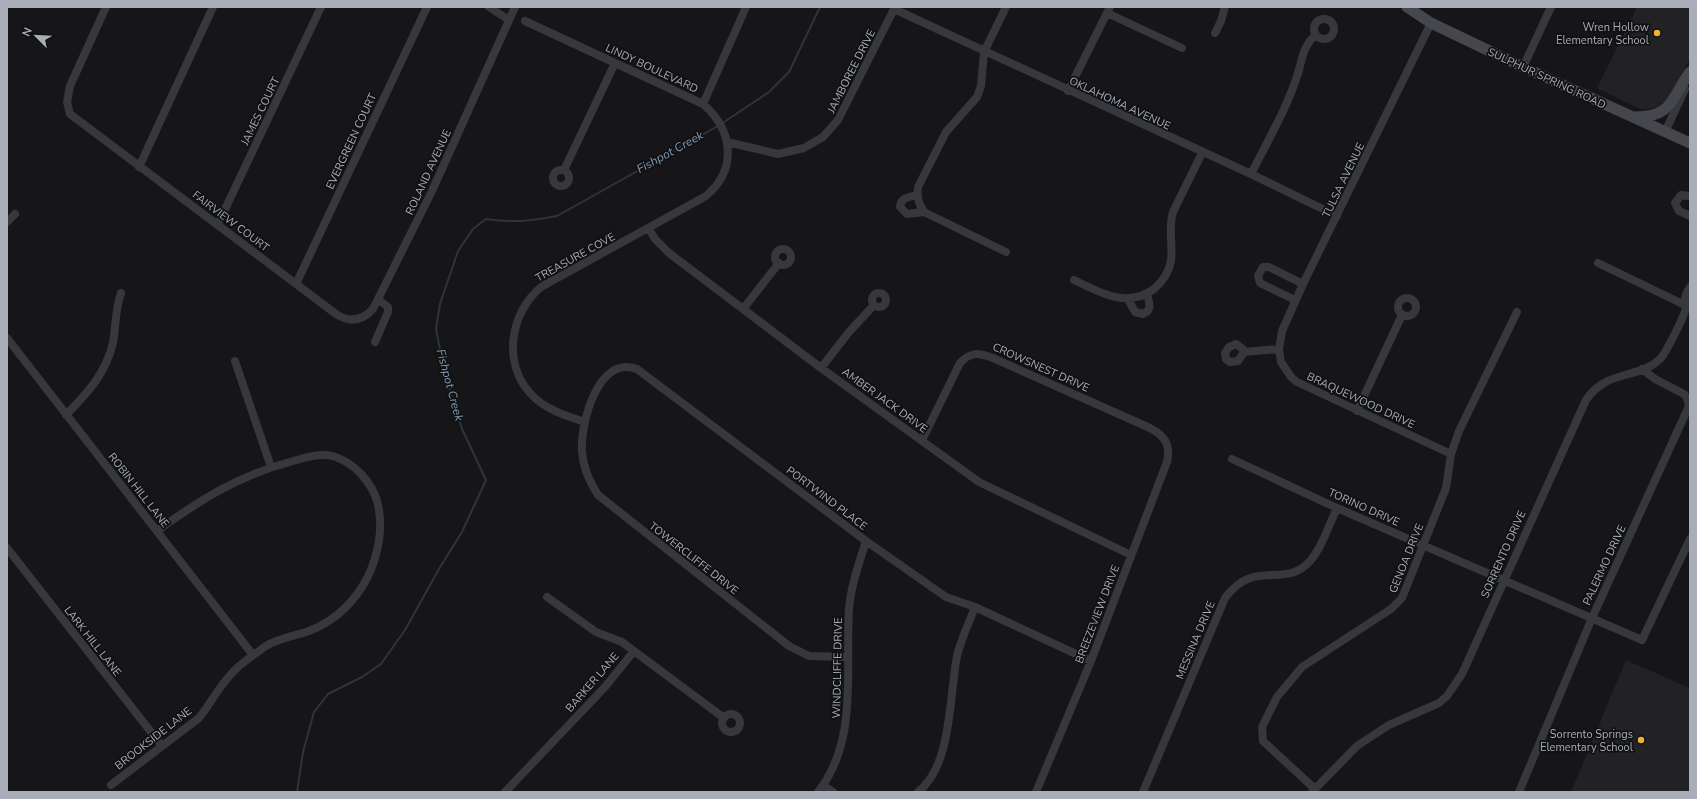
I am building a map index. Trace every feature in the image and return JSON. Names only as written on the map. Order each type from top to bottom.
[{"type":"main road","name":"SULPHUR SPRING ROAD","points":[[1407,7],[1431,23],[1522,67],[1690,143]]},
{"type":"main road","points":[[1632,117],[1646,117],[1666,109],[1690,72]]},
{"type":"street","name":"FAIRVIEW COURT","points":[[106,7],[70,86],[67,102],[70,114],[336,314],[350,320],[363,317],[369,313],[378,299]]},
{"type":"street","points":[[139,167],[213,7]]},
{"type":"street","name":"JAMES COURT","points":[[218,224],[321,7]]},
{"type":"street","name":"EVERGREEN COURT","points":[[296,284],[426,7]]},
{"type":"street","points":[[489,7],[509,20]]},
{"type":"street","name":"ROLAND AVENUE","points":[[378,299],[432,191],[515,7]]},
{"type":"street","points":[[703,104],[746,7]]},
{"type":"street","points":[[924,212],[918,201],[918,187],[946,132],[977,97],[981,86],[984,52],[1006,7]]},
{"type":"street","points":[[1215,34],[1221,22],[1225,7]]},
{"type":"street","points":[[1522,67],[1551,7]]},
{"type":"street","name":"OKLAHOMA AVENUE","points":[[894,8],[984,52],[1202,153],[1251,174],[1337,216]]},
{"type":"street","name":"JAMBOREE DRIVE","points":[[727,142],[778,154],[804,148],[823,137],[838,120],[894,8]]},
{"type":"street","points":[[1068,91],[1108,10],[1182,48]]},
{"type":"street","name":"LINDY BOULEVARD","points":[[525,21],[703,104],[710,110],[727,142],[729,152],[725,169]]},
{"type":"street","name":"TULSA AVENUE","points":[[1279,349],[1282,330],[1295,300],[1431,23]]},
{"type":"street","points":[[1251,174],[1293,90],[1304,53],[1310,39],[1316,35]]},
{"type":"street","points":[[564,170],[615,63]]},
{"type":"street","points":[[1666,132],[1690,76]]},
{"type":"street","points":[[1074,280],[1114,298],[1128,299],[1147,294],[1159,285],[1168,270],[1172,250],[1171,219],[1202,153]]},
{"type":"street","name":"TREASURE COVE","points":[[585,422],[567,416],[542,403],[531,395],[522,383],[517,372],[512,348],[516,323],[529,299],[541,287],[649,229],[706,196],[718,184],[725,169]]},
{"type":"street","points":[[918,195],[904,199],[901,202],[900,208],[907,214],[924,212],[1006,252]]},
{"type":"street","points":[[1690,196],[1681,195],[1675,203],[1679,211],[1690,216]]},
{"type":"street","points":[[7,222],[15,214]]},
{"type":"street","name":"AMBER JACK DRIVE","points":[[649,229],[655,239],[668,253],[821,368],[988,487],[1130,555]]},
{"type":"street","points":[[743,309],[779,263]]},
{"type":"street","points":[[1598,263],[1689,306]]},
{"type":"street","points":[[1295,300],[1260,282],[1258,276],[1263,267],[1269,267],[1303,284]]},
{"type":"street","name":"SORRENTO DRIVE","points":[[1313,790],[1357,746],[1374,733],[1428,709],[1447,696],[1462,674],[1586,400],[1596,387],[1604,382],[1653,364],[1665,353],[1689,306],[1685,299],[1690,287]]},
{"type":"street","points":[[66,415],[91,389],[100,376],[113,342],[117,304],[121,294]]},
{"type":"street","points":[[1128,299],[1135,312],[1143,314],[1148,311],[1150,307],[1147,294]]},
{"type":"street","points":[[375,342],[388,312],[388,307],[378,299]]},
{"type":"street","points":[[821,368],[849,332],[874,305]]},
{"type":"street","name":"GENOA DRIVE","points":[[1313,790],[1263,741],[1262,727],[1277,697],[1302,667],[1398,604],[1402,598],[1446,488],[1452,454],[1459,431],[1517,312]]},
{"type":"street","points":[[1357,411],[1402,315]]},
{"type":"street","name":"ROBIN HILL LANE","points":[[7,338],[253,655]]},
{"type":"street","points":[[1244,352],[1279,349]]},
{"type":"street","name":"BRAQUEWOOD DRIVE","points":[[1279,349],[1281,362],[1291,377],[1297,382],[1452,454]]},
{"type":"street","name":"CROWSNEST DRIVE","points":[[922,440],[960,363],[975,353],[993,358],[1150,428],[1162,435],[1167,442]]},
{"type":"street","points":[[235,361],[271,467]]},
{"type":"street","name":"PORTWIND PLACE","points":[[585,422],[591,399],[599,385],[609,374],[623,368],[637,370],[866,540],[946,597],[975,607],[1091,661]]},
{"type":"street","name":"PALERMO DRIVE","points":[[1519,792],[1592,618],[1689,406],[1687,398],[1684,394],[1655,379],[1642,369]]},
{"type":"street","name":"TOWERCLIFFE DRIVE","points":[[585,422],[582,436],[583,463],[591,485],[606,503],[789,646],[809,656],[848,657]]},
{"type":"street","name":"BREEZEVIEW DRIVE","points":[[1036,792],[1091,661],[1130,555],[1167,462],[1169,448],[1167,442]]},
{"type":"street","name":"BROOKSIDE LANE","points":[[111,785],[199,718],[233,671],[253,655],[268,645],[326,623],[341,612],[361,588],[375,561],[380,518],[373,489],[358,470],[336,457],[325,455],[310,456],[271,467],[242,478],[214,493],[157,531]]},
{"type":"street","name":"TORINO DRIVE","points":[[1232,459],[1337,508],[1642,640],[1690,539]]},
{"type":"street","name":"MESSINA DRIVE","points":[[1143,792],[1225,598],[1236,585],[1249,578],[1260,574],[1290,573],[1308,564],[1314,556],[1337,508]]},
{"type":"street","name":"WINDCLIFFE DRIVE","points":[[821,789],[837,758],[845,731],[850,599],[866,540]]},
{"type":"street","name":"LARK HILL LANE","points":[[7,548],[162,746]]},
{"type":"street","points":[[547,597],[596,632],[622,642],[634,651]]},
{"type":"street","points":[[918,792],[931,780],[939,764],[957,655],[975,607]]},
{"type":"street","name":"BARKER LANE","points":[[505,792],[605,687],[634,651],[724,718]]},
{"type":"street","points":[[821,789],[833,792]]},
{"type":"shaded area","name":"Wren Hollow Elementary School","points":[[1637,7],[1690,7],[1690,58],[1670,97],[1657,107],[1649,109],[1640,109],[1597,88]]},
{"type":"shaded area","name":"Sorrento Springs Elementary School","points":[[1626,660],[1690,688],[1690,792],[1571,792]]},
{"type":"waterway","name":"Fishpot Creek","points":[[721,124],[769,92],[789,72],[820,7]]},
{"type":"waterway","name":"Fishpot Creek","points":[[297,792],[303,752],[314,712],[328,694],[362,677],[381,664],[405,630],[439,569],[462,532],[486,480],[462,429],[444,370],[436,329],[440,304],[458,251],[473,229],[486,219],[522,221],[557,216],[718,126]]},
{"type":"place","name":"Wren Hollow Elementary School","points":[[1657,33]]},
{"type":"place","name":"Sorrento Springs Elementary School","points":[[1641,740]]}]
